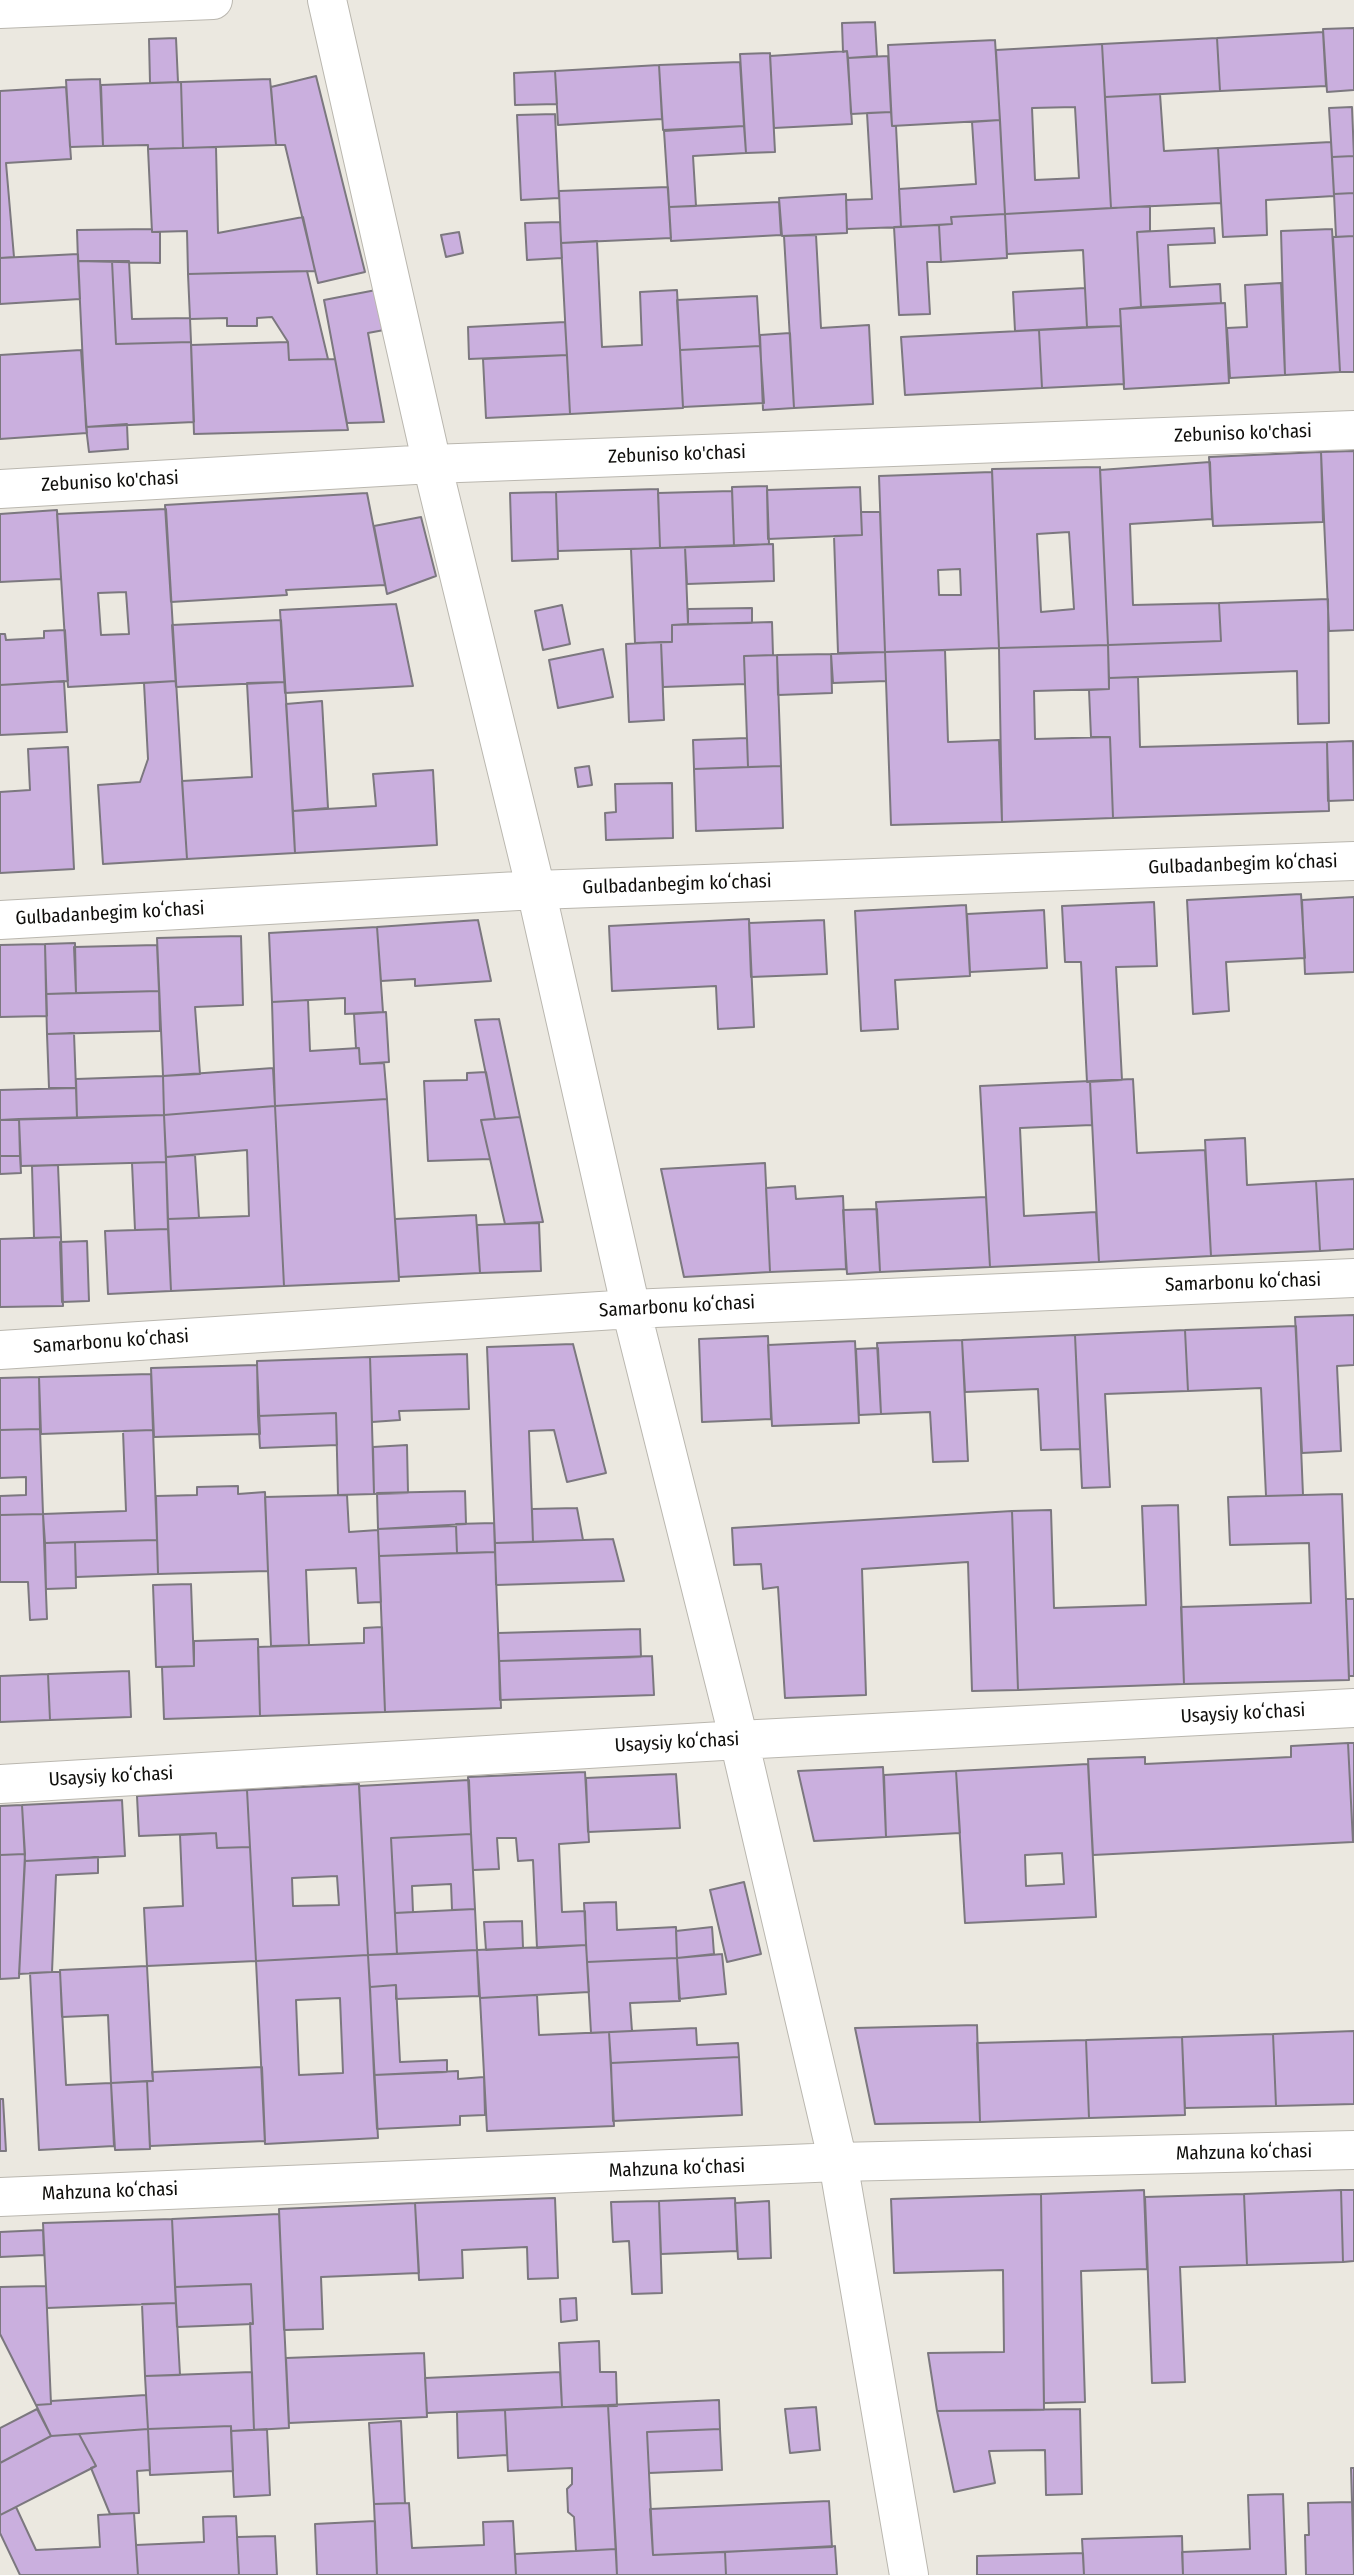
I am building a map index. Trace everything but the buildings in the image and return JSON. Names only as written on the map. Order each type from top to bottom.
[{"type":"street","points":[[0,9],[213,0]]},
{"type":"street","points":[[327,0],[432,464],[536,890],[631,1308],[739,1740],[838,2162],[909,2575]]},
{"type":"street","name":"Zebuniso ko'chasi","points":[[0,489],[432,464],[1354,430]]},
{"type":"street","name":"Gulbadanbegim koʻchasi","points":[[0,920],[536,890],[1354,861]]},
{"type":"street","name":"Samarbonu koʻchasi","points":[[0,1350],[631,1308],[1354,1278]]},
{"type":"street","name":"Usaysiy koʻchasi","points":[[0,1784],[739,1740],[1354,1708]]},
{"type":"street","name":"Mahzuna koʻchasi","points":[[0,2197],[838,2162],[1354,2150]]}]
